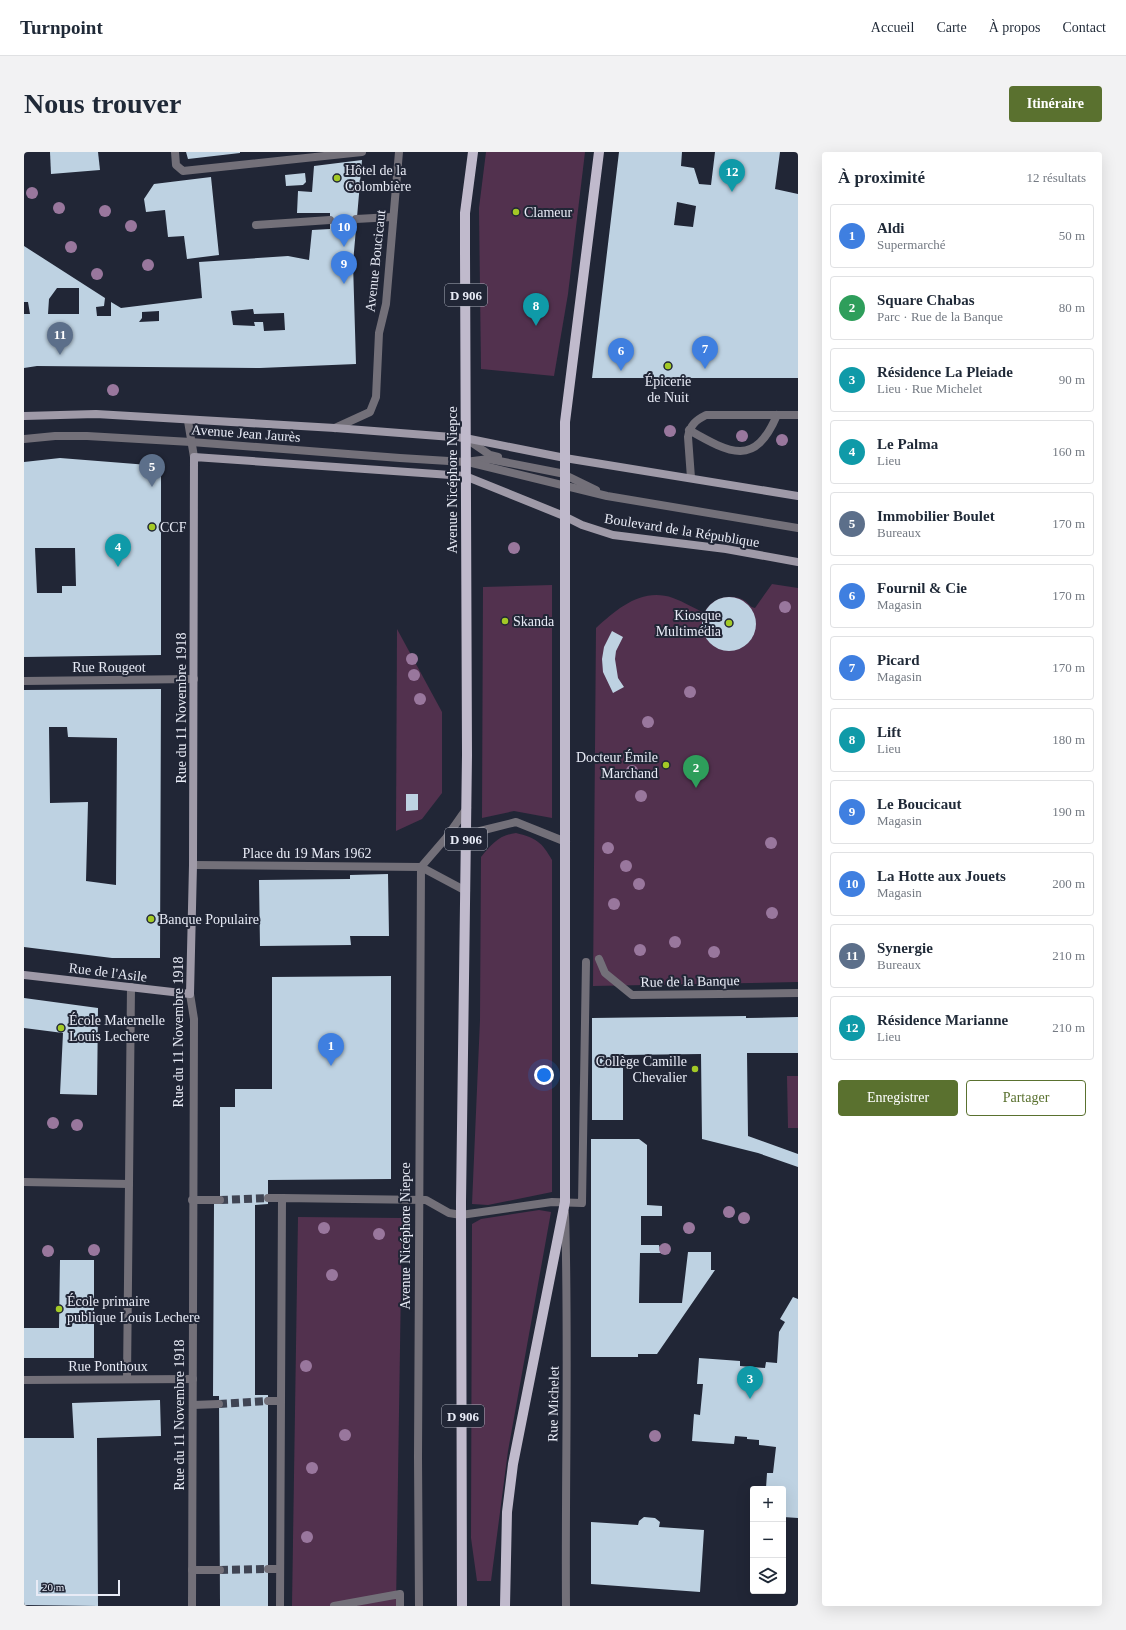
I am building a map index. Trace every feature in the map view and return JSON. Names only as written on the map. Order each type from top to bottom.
[{"type":"main road","name":"Avenue Nicéphore Niepce","points":[[462,1606],[461,1215],[467,808],[465,213],[473,152]]},
{"type":"main road","points":[[505,1606],[507,1512],[513,1464],[565,1202],[565,422],[599,152]]},
{"type":"street","points":[[175,152],[176,165],[183,171],[362,152]]},
{"type":"street","name":"Avenue Boucicaut","points":[[335,428],[370,412],[376,397],[379,333],[386,304],[392,217],[399,152]]},
{"type":"street","points":[[356,219],[392,217]]},
{"type":"street","points":[[256,225],[330,220]]},
{"type":"street","name":"Avenue Jean Jaurès","points":[[24,416],[96,414],[335,428],[465,438],[565,458]]},
{"type":"street","points":[[691,478],[688,437],[691,428],[697,419],[706,415],[798,415]]},
{"type":"street","points":[[691,428],[705,440],[743,452],[754,448],[764,440],[777,415]]},
{"type":"street","points":[[188,420],[194,457]]},
{"type":"street","name":"Avenue Jean Jaurès","points":[[24,439],[55,436],[87,436],[465,462]]},
{"type":"street","points":[[465,438],[490,455],[565,474]]},
{"type":"street","name":"Avenue Jean Jaurès","points":[[194,457],[465,476],[564,516]]},
{"type":"street","name":"Rue du 11 Novembre 1918","points":[[192,1606],[192,1200],[194,1020],[190,994],[193,865],[194,457]]},
{"type":"street","points":[[565,458],[798,496]]},
{"type":"street","points":[[465,462],[488,459],[565,474]]},
{"type":"street","name":"Boulevard de la République","points":[[465,462],[607,496],[798,528]]},
{"type":"street","name":"Boulevard de la République","points":[[565,474],[607,496]]},
{"type":"street","name":"Boulevard de la République","points":[[564,516],[582,525],[613,536],[726,549],[798,562]]},
{"type":"street","name":"Rue Rougeot","points":[[24,681],[194,679]]},
{"type":"street","points":[[466,891],[421,867],[446,838],[467,808]]},
{"type":"street","points":[[466,838],[480,831],[516,822],[566,842]]},
{"type":"street","name":"Place du 19 Mars 1962","points":[[193,865],[421,867]]},
{"type":"street","name":"Avenue Nicéphore Niepce","points":[[419,1606],[418,1457],[421,867]]},
{"type":"street","name":"Rue de la Banque","points":[[600,959],[605,973],[632,995],[798,993]]},
{"type":"street","points":[[268,1198],[419,1199],[426,1200],[450,1213],[461,1215],[552,1202],[582,1203],[586,962]]},
{"type":"street","name":"Rue de l'Asile","points":[[24,975],[190,994]]},
{"type":"street","points":[[127,1379],[131,987]]},
{"type":"street","points":[[24,1182],[129,1184]]},
{"type":"street","points":[[280,1606],[282,1198]]},
{"type":"street","points":[[192,1200],[220,1200]]},
{"type":"street","name":"Rue Michelet","points":[[565,1202],[568,1297],[565,1461],[566,1606]]},
{"type":"street","name":"Rue Ponthoux","points":[[24,1380],[193,1379]]},
{"type":"street","points":[[268,1401],[281,1401]]},
{"type":"street","points":[[193,1405],[219,1404]]},
{"type":"street","points":[[268,1569],[280,1569]]},
{"type":"street","points":[[192,1570],[220,1570]]},
{"type":"street","points":[[334,1606],[400,1594],[400,1606]]},
{"type":"shaded area","points":[[486,152],[585,152],[568,294],[554,376],[481,369],[479,208]]},
{"type":"shaded area","points":[[772,584],[798,588],[798,982],[593,986],[596,628],[621,607],[651,595],[662,595],[673,598],[704,613],[716,600],[728,597],[740,598],[755,608]]},
{"type":"shaded area","points":[[552,585],[552,818],[514,811],[482,818],[483,587]]},
{"type":"shaded area","points":[[397,629],[442,712],[442,793],[422,819],[396,831]]},
{"type":"shaded area","points":[[516,833],[534,839],[538,842],[545,849],[552,860],[552,1192],[488,1205],[472,1204],[480,1020],[481,857],[492,844],[500,838]]},
{"type":"shaded area","points":[[787,1076],[798,1076],[798,1128],[788,1128]]},
{"type":"shaded area","points":[[539,1210],[551,1212],[508,1451],[491,1581],[477,1581],[471,1538],[472,1224],[481,1219]]},
{"type":"shaded area","points":[[298,1217],[402,1218],[396,1606],[292,1606]]},
{"type":"building","points":[[50,152],[98,152],[100,170],[51,174]]},
{"type":"building","points":[[186,152],[240,152],[240,153],[188,159]]},
{"type":"building","points":[[619,152],[682,152],[681,166],[694,168],[699,184],[711,185],[715,152],[780,152],[775,189],[798,194],[798,378],[592,378]],"holes":[[[677,202],[696,206],[693,227],[674,225]]]},
{"type":"building","points":[[362,160],[353,263],[356,364],[260,368],[37,366],[24,368],[24,314],[30,314],[28,302],[24,302],[24,246],[105,298],[104,306],[96,307],[97,316],[111,316],[111,302],[121,308],[202,298],[199,262],[288,256],[309,260],[312,230],[330,229],[330,213],[297,213],[298,191],[312,192],[314,166]],"holes":[[[57,288],[79,288],[79,314],[48,314],[49,299]],[[253,309],[254,314],[284,313],[285,330],[264,331],[263,322],[254,322],[255,326],[233,325],[231,311]],[[159,311],[159,321],[139,322],[142,318],[142,312]]]},
{"type":"building","points":[[305,173],[306,182],[303,185],[286,186],[285,175]]},
{"type":"building","points":[[211,177],[219,255],[187,259],[184,236],[168,237],[165,210],[146,212],[144,199],[154,184]]},
{"type":"building","points":[[60,458],[161,466],[161,655],[24,657],[24,462]],"holes":[[[35,548],[75,548],[76,586],[62,586],[62,593],[37,593]]]},
{"type":"building","name":"Kiosque Multimédia","points":[[724,597],[734,597],[744,601],[752,609],[756,619],[756,629],[752,639],[744,647],[734,651],[724,651],[714,647],[706,639],[702,629],[702,619],[706,609],[714,601]]},
{"type":"building","points":[[612,631],[623,637],[616,651],[615,659],[618,678],[624,687],[613,693],[603,672],[602,659],[604,647]]},
{"type":"building","points":[[161,689],[160,958],[112,958],[24,947],[24,690]],"holes":[[[49,727],[67,727],[68,737],[117,738],[116,885],[86,881],[88,802],[50,803]]]},
{"type":"building","points":[[406,794],[418,794],[418,810],[406,811]]},
{"type":"building","points":[[388,874],[389,936],[350,936],[351,945],[260,946],[259,880],[350,879],[350,875]]},
{"type":"building","points":[[391,976],[391,1179],[268,1180],[268,1204],[255,1205],[255,1395],[268,1395],[268,1606],[220,1606],[219,1396],[213,1396],[214,1204],[220,1204],[220,1107],[235,1107],[235,1089],[272,1089],[272,977]]},
{"type":"building","name":"École Maternelle Louis Lechere","points":[[24,998],[98,1008],[97,1095],[60,1094],[63,1033],[24,1028]]},
{"type":"building","points":[[746,1016],[746,1018],[798,1017],[798,1053],[747,1053],[748,1136],[798,1154],[798,1167],[758,1153],[702,1139],[701,1054],[623,1055],[623,1120],[592,1120],[592,1018]]},
{"type":"building","points":[[591,1139],[639,1139],[647,1145],[647,1205],[662,1206],[662,1216],[641,1216],[641,1245],[659,1245],[661,1253],[640,1253],[639,1303],[682,1303],[688,1252],[711,1252],[711,1270],[715,1270],[657,1354],[638,1354],[638,1357],[591,1357]]},
{"type":"building","name":"École primaire publique Louis Lechere","points":[[60,1260],[94,1260],[94,1358],[24,1358],[24,1328],[59,1328]]},
{"type":"building","points":[[793,1297],[798,1299],[798,1518],[786,1517],[786,1486],[766,1486],[767,1473],[773,1473],[776,1447],[759,1445],[759,1440],[735,1436],[734,1444],[692,1441],[694,1414],[700,1415],[703,1384],[697,1384],[699,1358],[740,1361],[740,1366],[765,1368],[766,1362],[777,1363],[779,1332],[785,1322],[780,1319]]},
{"type":"building","points":[[160,1400],[161,1436],[97,1438],[98,1606],[24,1605],[24,1438],[74,1438],[72,1403]]},
{"type":"building","points":[[644,1517],[655,1518],[660,1522],[659,1527],[704,1530],[700,1592],[591,1584],[591,1522],[638,1525],[639,1521]]},
{"type":"tunnel","points":[[220,1200],[268,1198]]},
{"type":"tunnel","points":[[219,1404],[268,1401]]},
{"type":"tunnel","points":[[220,1570],[268,1569]]},
{"type":"place","name":"Hôtel de la Colombière","points":[[337,178]]},
{"type":"place","name":"Résidence Marianne","points":[[732,192]]},
{"type":"place","name":"Clameur","points":[[516,212]]},
{"type":"place","name":"La Hotte aux Jouets","points":[[344,247]]},
{"type":"place","name":"Le Boucicaut","points":[[344,284]]},
{"type":"place","name":"Lift","points":[[536,326]]},
{"type":"place","name":"Synergie","points":[[60,355]]},
{"type":"place","name":"Épicerie de Nuit","points":[[668,366]]},
{"type":"place","name":"Picard","points":[[705,369]]},
{"type":"place","name":"Fournil & Cie","points":[[621,371]]},
{"type":"place","name":"Immobilier Boulet","points":[[152,487]]},
{"type":"place","name":"CCF","points":[[152,527]]},
{"type":"place","name":"Le Palma","points":[[118,567]]},
{"type":"place","name":"Skanda","points":[[505,621]]},
{"type":"place","name":"Kiosque Multimédia","points":[[729,623]]},
{"type":"place","name":"Docteur Émile Marchand","points":[[666,765]]},
{"type":"place","name":"Square Chabas","points":[[696,788]]},
{"type":"place","name":"Banque Populaire","points":[[151,919]]},
{"type":"place","name":"École Maternelle Louis Lechere","points":[[61,1028]]},
{"type":"place","name":"Aldi","points":[[331,1066]]},
{"type":"place","name":"Collège Camille Chevalier","points":[[695,1069]]},
{"type":"place","name":"École primaire publique Louis Lechere","points":[[59,1309]]},
{"type":"place","name":"Résidence La Pleiade","points":[[750,1399]]}]
